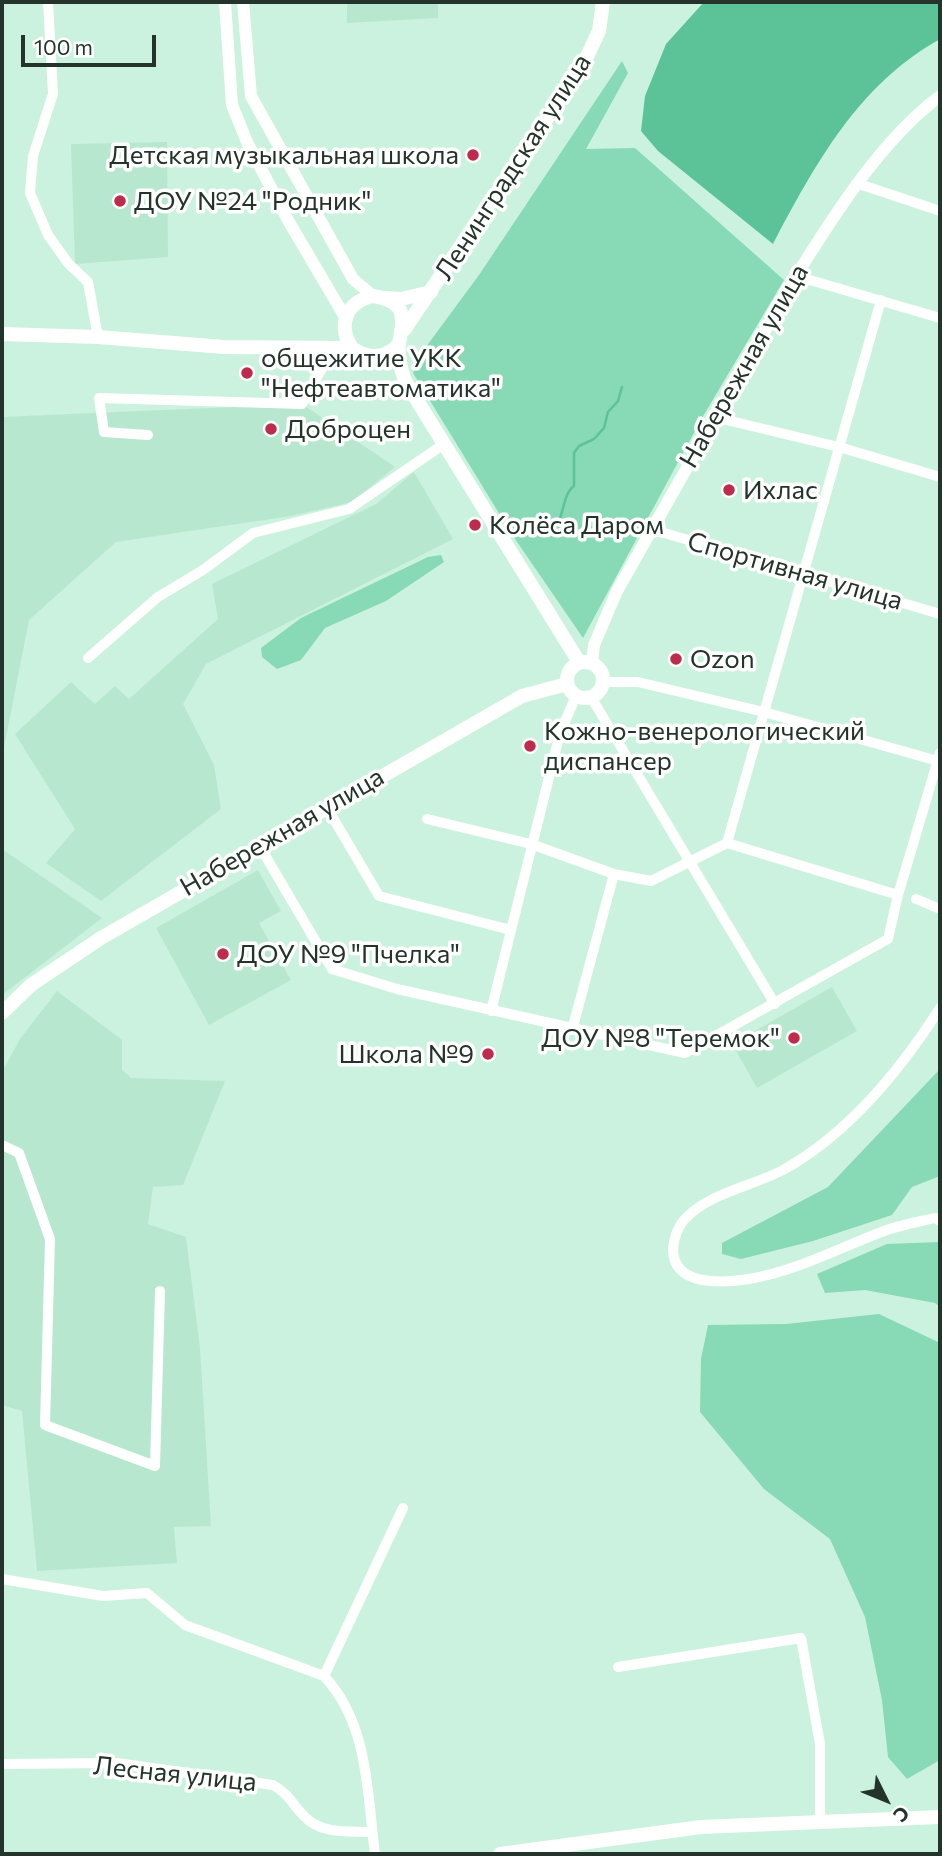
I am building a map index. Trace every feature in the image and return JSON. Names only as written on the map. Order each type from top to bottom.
[{"type":"main road","name":"Ленинградская улица","points":[[402,337],[583,65],[599,32],[603,2]]},
{"type":"main road","points":[[289,348],[321,341],[344,323],[352,306],[362,299],[401,299],[432,292]]},
{"type":"main road","points":[[378,297],[398,309],[402,337],[400,365],[405,381],[586,663],[601,671],[603,682],[597,693],[578,692],[571,668],[586,663]]},
{"type":"main road","points":[[344,323],[352,348]]},
{"type":"main road","points":[[2,334],[289,348],[352,348],[373,357],[405,381]]},
{"type":"main road","points":[[373,357],[384,355],[402,337]]},
{"type":"main road","name":"Набережная улица","points":[[5,1009],[31,985],[101,938],[326,806],[522,696],[578,692]]},
{"type":"main road","points":[[500,1854],[534,1852],[701,1826],[940,1817]]},
{"type":"street","points":[[48,2],[53,94],[33,156],[30,192],[48,235],[68,263],[88,282],[98,337]]},
{"type":"street","points":[[225,2],[232,105],[247,142],[344,323]]},
{"type":"street","points":[[243,2],[251,96],[353,279],[378,297]]},
{"type":"street","name":"Набережная улица","points":[[586,663],[617,591],[796,276],[859,184],[923,109],[940,96]]},
{"type":"street","points":[[859,184],[940,211]]},
{"type":"street","points":[[796,276],[940,317]]},
{"type":"street","points":[[727,843],[881,300]]},
{"type":"street","points":[[148,435],[104,432],[99,398],[302,404],[334,348]]},
{"type":"street","points":[[714,417],[839,447],[940,477]]},
{"type":"street","points":[[88,658],[158,597],[203,570],[253,533],[349,509],[444,443]]},
{"type":"street","name":"Спортивная улица","points":[[651,529],[940,614]]},
{"type":"street","points":[[259,845],[332,970],[397,989],[685,1053],[888,939],[898,895],[939,757],[638,682],[603,682]]},
{"type":"street","points":[[491,1011],[560,733],[578,692]]},
{"type":"street","points":[[578,692],[691,861],[775,1004]]},
{"type":"street","points":[[326,806],[379,896],[510,930]]},
{"type":"street","points":[[427,818],[531,844],[614,873],[651,881],[727,843],[898,895]]},
{"type":"street","points":[[572,1030],[614,873]]},
{"type":"street","points":[[916,899],[940,909]]},
{"type":"street","points":[[940,1008],[916,1046],[891,1076],[815,1148],[784,1169],[711,1202],[685,1219],[674,1239],[673,1259],[687,1275],[714,1283],[751,1279],[805,1264],[887,1230],[935,1218],[940,1221]]},
{"type":"street","points":[[2,1145],[19,1153],[50,1239],[45,1425],[155,1466],[160,1291]]},
{"type":"street","points":[[324,1676],[403,1508]]},
{"type":"street","points":[[2,1579],[103,1596],[147,1593],[184,1625],[324,1676],[339,1692],[353,1719],[368,1782],[375,1854]]},
{"type":"street","points":[[618,1667],[801,1638],[820,1744],[820,1821]]},
{"type":"street","name":"Лесная улица","points":[[2,1764],[117,1763],[273,1785],[289,1794],[303,1816],[316,1826],[327,1831],[372,1832]]},
{"type":"shaded area","points":[[347,2],[438,2],[438,18],[347,23]]},
{"type":"shaded area","points":[[704,2],[940,2],[940,39],[885,79],[862,103],[823,156],[773,244],[658,151],[641,131],[645,96],[666,44]]},
{"type":"shaded area","points":[[622,61],[628,73],[586,149],[635,148],[784,280],[702,418],[583,638],[513,536],[413,373],[420,355],[479,275]]},
{"type":"shaded area","name":"ДОУ №24 \"Родник\"","points":[[167,142],[168,257],[75,264],[71,144]]},
{"type":"shaded area","points":[[302,404],[395,467],[352,502],[291,516],[116,542],[29,620],[2,758],[2,417]]},
{"type":"shaded area","points":[[414,472],[453,539],[206,664],[183,704],[214,765],[221,809],[101,901],[46,863],[75,829],[15,734],[71,682],[95,704],[115,686],[129,699],[218,619],[212,584],[376,504]]},
{"type":"shaded area","points":[[441,555],[444,562],[386,601],[325,628],[301,660],[277,669],[262,657],[261,648],[301,618],[428,557]]},
{"type":"shaded area","points":[[2,849],[102,918],[2,995]]},
{"type":"shaded area","name":"ДОУ №9 \"Пчелка\"","points":[[258,870],[281,911],[259,923],[291,980],[209,1025],[156,928]]},
{"type":"shaded area","name":"ДОУ №8 \"Теремок\"","points":[[832,987],[857,1031],[757,1088],[732,1044]]},
{"type":"shaded area","points":[[57,991],[122,1040],[122,1070],[131,1078],[225,1081],[183,1185],[153,1187],[148,1224],[186,1237],[200,1348],[211,1526],[174,1527],[177,1563],[37,1571],[22,1411],[2,1405],[2,1072],[20,1039]]},
{"type":"shaded area","points":[[940,1069],[940,1176],[912,1187],[892,1215],[813,1241],[741,1259],[722,1254],[722,1243],[828,1187]]},
{"type":"shaded area","points":[[940,1242],[940,1307],[935,1303],[865,1290],[825,1293],[817,1274],[887,1244]]},
{"type":"shaded area","points":[[879,1314],[940,1343],[940,1760],[907,1779],[888,1757],[882,1700],[865,1617],[830,1539],[764,1489],[700,1412],[701,1359],[708,1325],[786,1324]]},
{"type":"waterway","points":[[531,536],[548,532],[558,523],[567,496],[574,486],[574,453],[579,446],[594,439],[604,428],[608,412],[618,401],[622,387]]},
{"type":"place","name":"Детская музыкальная школа","points":[[473,155]]},
{"type":"place","name":"ДОУ №24 \"Родник\"","points":[[120,201]]},
{"type":"place","name":"общежитие УКК \"Нефтеавтоматика\"","points":[[247,373]]},
{"type":"place","name":"Доброцен","points":[[271,429]]},
{"type":"place","name":"Ихлас","points":[[729,490]]},
{"type":"place","name":"Колёса Даром","points":[[475,525]]},
{"type":"place","name":"Ozon","points":[[676,659]]},
{"type":"place","name":"Кожно-венерологический диспансер","points":[[530,746]]},
{"type":"place","name":"ДОУ №9 \"Пчелка\"","points":[[223,954]]},
{"type":"place","name":"ДОУ №8 \"Теремок\"","points":[[794,1038]]},
{"type":"place","name":"Школа №9","points":[[488,1054]]}]
